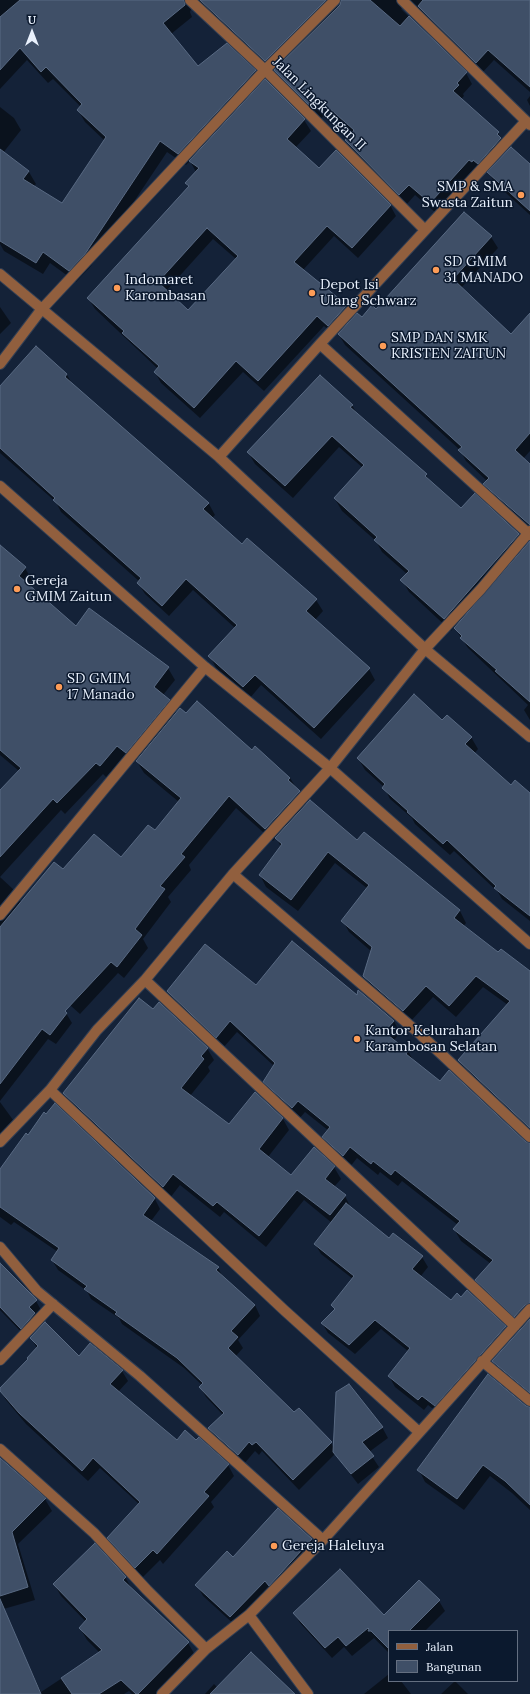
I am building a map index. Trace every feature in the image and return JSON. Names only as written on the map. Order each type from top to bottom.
[{"type":"street","name":"Jalan Lingkungan II","points":[[190,0],[265,70],[425,230]]},
{"type":"street","points":[[0,364],[41,310],[265,70],[335,0]]},
{"type":"street","points":[[219,458],[320,344],[425,230],[528,123],[402,0]]},
{"type":"street","points":[[0,274],[219,458],[426,649],[530,737]]},
{"type":"street","points":[[0,1142],[50,1090],[97,1030],[145,980],[234,874],[330,768],[426,649],[481,589],[529,533],[320,344]]},
{"type":"street","points":[[0,486],[205,667],[330,768],[530,944]]},
{"type":"street","points":[[0,915],[205,667]]},
{"type":"street","points":[[234,874],[421,1035],[530,1137]]},
{"type":"street","points":[[145,980],[516,1326]]},
{"type":"street","points":[[50,1090],[284,1310],[419,1432]]},
{"type":"street","points":[[0,1247],[37,1291],[140,1376],[322,1540]]},
{"type":"street","points":[[0,1360],[53,1304]]},
{"type":"street","points":[[162,1694],[206,1649],[249,1615],[322,1540],[482,1361],[530,1310]]},
{"type":"street","points":[[482,1361],[530,1401]]},
{"type":"street","points":[[0,1449],[94,1533],[147,1590],[206,1649]]},
{"type":"street","points":[[249,1615],[308,1694]]},
{"type":"building","points":[[20,0],[184,0],[185,5],[163,23],[198,66],[227,43],[256,70],[178,154],[160,141],[85,254],[69,271],[43,252],[36,263],[0,241],[0,149],[29,171],[23,179],[62,203],[106,137],[77,110],[82,104],[46,67],[41,72],[20,48],[0,70],[0,17]]},
{"type":"building","points":[[200,0],[326,0],[265,61]]},
{"type":"building","points":[[341,0],[370,0],[400,26],[409,16],[467,72],[457,83],[459,85],[453,91],[499,132],[497,134],[501,138],[478,164],[473,160],[472,162],[469,160],[430,203],[409,185],[399,195],[345,140],[354,130],[321,101],[314,110],[274,70],[340,5]]},
{"type":"building","points":[[423,0],[530,0],[530,87],[488,50],[476,63],[418,6]]},
{"type":"building","points":[[265,79],[305,119],[287,139],[319,168],[336,150],[391,205],[352,248],[327,226],[294,262],[347,305],[328,326],[317,316],[258,381],[236,361],[194,408],[154,372],[159,366],[122,333],[124,331],[87,298],[189,186],[185,183],[199,168],[189,161]],"holes":[[[207,228],[238,256],[188,310],[158,282]]]},
{"type":"building","name":"SMP & SMA Swasta Zaitun","points":[[511,147],[530,164],[530,211],[487,172]]},
{"type":"building","points":[[464,212],[492,236],[453,279],[511,334],[530,313],[530,433],[515,450],[530,464],[530,525],[483,484],[489,478],[458,450],[462,447],[338,334],[357,313],[362,317],[372,305],[376,309]]},
{"type":"building","points":[[36,346],[67,374],[65,377],[209,503],[203,509],[242,544],[247,538],[317,599],[306,611],[370,668],[314,728],[255,675],[243,687],[208,656],[237,625],[186,579],[162,606],[137,583],[141,578],[53,500],[55,498],[0,448],[0,386]]},
{"type":"building","points":[[320,375],[353,405],[350,407],[427,474],[425,476],[461,508],[475,493],[519,534],[444,619],[400,580],[409,571],[374,540],[377,537],[334,498],[364,465],[332,436],[285,486],[247,452]]},
{"type":"building","points":[[530,541],[530,702],[495,671],[497,670],[460,638],[462,636],[454,628]]},
{"type":"building","points":[[0,545],[26,567],[19,576],[76,626],[89,608],[169,667],[154,687],[170,700],[126,753],[117,746],[100,766],[96,763],[57,803],[53,799],[0,857],[0,790],[21,768],[0,750]]},
{"type":"building","points":[[414,694],[442,720],[447,715],[472,737],[465,744],[511,785],[515,780],[530,793],[530,916],[494,888],[496,886],[447,840],[443,844],[407,812],[408,811],[382,788],[385,784],[357,758]]},
{"type":"building","points":[[197,701],[252,750],[255,746],[290,778],[288,780],[300,791],[265,829],[229,796],[181,854],[185,857],[160,886],[165,889],[135,929],[142,935],[117,967],[111,962],[65,1011],[67,1013],[50,1035],[42,1029],[0,1084],[0,927],[54,862],[63,869],[94,834],[121,857],[148,825],[155,830],[181,798],[136,761],[180,708],[186,713]]},
{"type":"building","points":[[310,800],[357,840],[364,832],[460,910],[454,918],[498,952],[501,949],[530,971],[530,1128],[458,1060],[510,1001],[476,976],[449,1006],[426,986],[403,1011],[363,976],[372,947],[341,921],[369,885],[328,852],[291,900],[259,875],[282,844],[275,838]]},
{"type":"building","points":[[292,941],[357,995],[358,990],[394,1021],[384,1032],[408,1051],[406,1054],[440,1081],[449,1070],[526,1142],[530,1143],[530,1303],[525,1305],[514,1317],[475,1280],[493,1260],[453,1229],[460,1221],[395,1170],[391,1175],[373,1161],[371,1164],[350,1147],[343,1156],[322,1137],[330,1127],[298,1101],[292,1108],[263,1082],[275,1063],[230,1021],[216,1038],[167,991],[205,944],[256,985]]},
{"type":"building","points":[[139,998],[153,1009],[159,1002],[208,1048],[201,1056],[204,1059],[181,1088],[229,1124],[255,1092],[283,1118],[259,1149],[291,1175],[314,1147],[335,1166],[325,1179],[346,1195],[330,1215],[297,1190],[259,1236],[217,1202],[213,1206],[173,1174],[163,1187],[63,1093]]},
{"type":"building","points":[[55,1103],[155,1198],[143,1215],[219,1267],[216,1270],[255,1305],[231,1331],[238,1337],[228,1348],[294,1412],[299,1408],[332,1442],[293,1480],[256,1442],[252,1445],[249,1442],[238,1455],[208,1428],[224,1413],[199,1387],[203,1383],[177,1358],[115,1314],[117,1312],[84,1289],[87,1286],[51,1260],[59,1248],[0,1207],[0,1169],[26,1133],[28,1135],[44,1112],[46,1114]]},
{"type":"building","points":[[346,1203],[389,1238],[393,1233],[423,1256],[412,1269],[451,1300],[457,1293],[461,1297],[467,1290],[506,1326],[435,1406],[422,1396],[418,1400],[388,1376],[410,1348],[375,1320],[349,1345],[321,1323],[335,1309],[331,1305],[354,1276],[314,1244]]},
{"type":"building","points":[[0,1263],[37,1300],[29,1307],[35,1313],[21,1329],[0,1307]]},
{"type":"building","points":[[530,1319],[530,1393],[492,1361]]},
{"type":"building","points":[[45,1322],[79,1356],[90,1343],[123,1370],[110,1384],[177,1440],[185,1430],[196,1440],[199,1437],[229,1464],[204,1492],[209,1496],[157,1554],[153,1550],[135,1568],[107,1538],[140,1502],[93,1458],[82,1471],[19,1413],[0,1391],[0,1388],[28,1359],[27,1358],[38,1346],[30,1338]]},
{"type":"building","points":[[488,1374],[526,1406],[530,1407],[530,1505],[505,1481],[483,1465],[457,1499],[417,1470]]},
{"type":"building","points":[[349,1384],[383,1427],[362,1442],[374,1456],[351,1474],[333,1452],[336,1392]]},
{"type":"building","points":[[0,1458],[46,1498],[12,1532],[28,1587],[0,1596]]},
{"type":"building","points":[[278,1508],[312,1539],[269,1586],[265,1581],[230,1617],[195,1585],[227,1551],[233,1557]]},
{"type":"building","points":[[95,1543],[126,1577],[123,1580],[189,1642],[138,1694],[136,1694],[121,1680],[99,1694],[72,1694],[61,1678],[102,1650],[79,1628],[87,1619],[53,1584]]},
{"type":"building","points":[[340,1569],[384,1615],[419,1580],[440,1600],[410,1630],[388,1630],[388,1648],[371,1631],[368,1631],[368,1628],[346,1646],[338,1637],[325,1648],[293,1613]]},
{"type":"building","points":[[0,1599],[41,1694],[0,1694]]},
{"type":"building","points":[[251,1652],[295,1694],[210,1694]]},
{"type":"place","name":"SMP & SMA Swasta Zaitun","points":[[521,195]]},
{"type":"place","name":"SD GMIM 31 MANADO","points":[[436,270]]},
{"type":"place","name":"Indomaret Karombasan","points":[[117,288]]},
{"type":"place","name":"Depot Isi Ulang Schwarz","points":[[312,293]]},
{"type":"place","name":"SMP DAN SMK KRISTEN ZAITUN","points":[[383,346]]},
{"type":"place","name":"Gereja GMIM Zaitun","points":[[17,589]]},
{"type":"place","name":"SD GMIM 17 Manado","points":[[59,687]]},
{"type":"place","name":"Kantor Kelurahan Karambosan Selatan","points":[[357,1039]]},
{"type":"place","name":"Gereja Haleluya","points":[[274,1546]]}]
